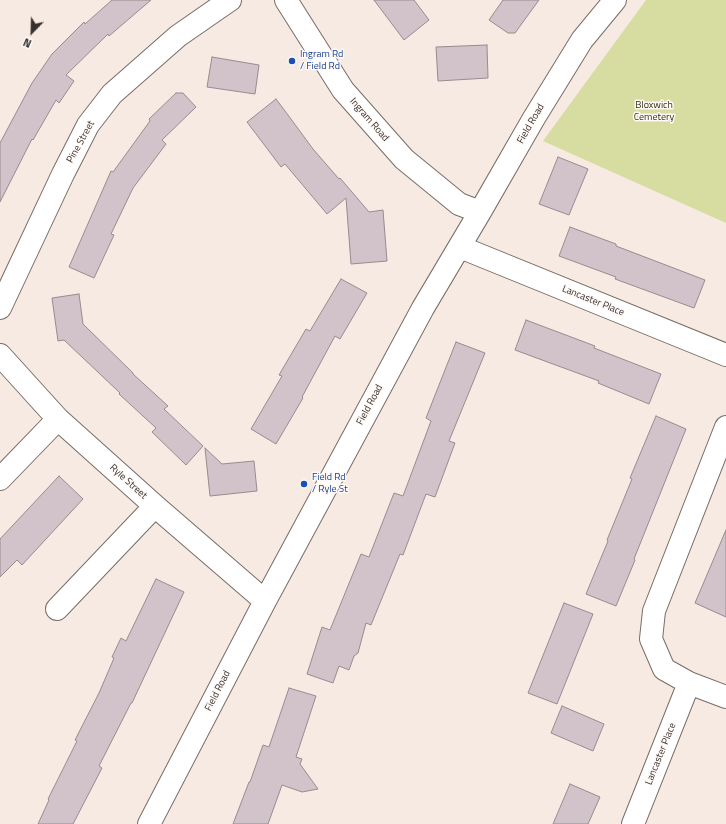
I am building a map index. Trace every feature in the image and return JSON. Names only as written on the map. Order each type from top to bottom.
[{"type":"street","name":"Pine Street","points":[[0,308],[88,125],[112,94],[178,36],[230,0]]},
{"type":"street","name":"Ingram Road","points":[[286,0],[343,90],[404,159],[460,204],[480,212]]},
{"type":"street","name":"Field Road","points":[[149,824],[265,601],[422,308],[460,247],[534,118],[582,40],[615,0]]},
{"type":"street","name":"Lancaster Place","points":[[460,247],[726,355]]},
{"type":"street","name":"Ryle Street","points":[[0,354],[58,419],[155,506],[265,601]]},
{"type":"street","points":[[0,478],[58,419]]},
{"type":"street","points":[[726,427],[654,611],[651,639],[664,669],[689,683],[726,697]]},
{"type":"street","points":[[57,609],[155,506]]},
{"type":"street","name":"Lancaster Place","points":[[633,824],[689,683]]},
{"type":"green space","name":"Bloxwich Cemetery","points":[[646,0],[726,0],[726,223],[543,141]]},
{"type":"building","points":[[112,0],[151,0],[109,36],[108,34],[66,75],[74,81],[59,103],[56,100],[33,140],[32,139],[0,202],[0,143],[32,83],[52,54],[84,22],[85,24]]},
{"type":"building","points":[[374,0],[414,0],[429,20],[404,40]]},
{"type":"building","points":[[503,0],[539,0],[515,33],[508,33],[489,20]]},
{"type":"building","points":[[487,45],[488,78],[438,81],[436,47]]},
{"type":"building","points":[[212,57],[259,65],[255,94],[207,87]]},
{"type":"building","points":[[176,93],[183,93],[196,107],[162,140],[166,144],[133,188],[111,234],[114,235],[94,278],[69,267],[111,171],[113,172],[150,121],[149,119]]},
{"type":"building","points":[[276,99],[313,149],[369,212],[383,210],[387,261],[351,264],[346,198],[327,214],[285,164],[281,167],[247,122]]},
{"type":"building","points":[[558,157],[588,169],[569,215],[539,204]]},
{"type":"building","points":[[570,227],[705,280],[694,308],[615,279],[616,277],[559,256]]},
{"type":"building","points":[[341,279],[367,293],[340,339],[335,336],[302,397],[303,398],[276,444],[251,429],[282,376],[279,375],[306,329],[310,331]]},
{"type":"building","points":[[79,294],[83,324],[133,374],[168,406],[164,409],[203,446],[186,465],[152,432],[156,428],[119,394],[120,393],[64,340],[58,341],[52,298]]},
{"type":"building","points":[[526,320],[595,346],[594,348],[661,374],[649,404],[598,383],[599,381],[515,350]]},
{"type":"building","points":[[456,342],[485,353],[449,441],[455,443],[435,497],[426,494],[403,555],[400,554],[371,625],[366,623],[358,653],[354,656],[349,670],[339,666],[333,683],[307,674],[322,627],[330,630],[361,554],[369,557],[394,493],[403,496],[431,421],[426,418]]},
{"type":"building","points":[[656,416],[686,429],[616,606],[586,594],[632,479],[630,478]]},
{"type":"building","points":[[205,448],[222,464],[254,461],[257,491],[210,496]]},
{"type":"building","points":[[59,476],[83,499],[22,565],[17,560],[0,577],[0,539]]},
{"type":"building","points":[[726,530],[726,617],[695,603]]},
{"type":"building","points":[[156,579],[184,592],[132,703],[99,766],[102,768],[73,824],[38,824],[49,800],[48,799],[77,741],[75,740],[99,693],[114,658],[112,657],[121,638],[126,641]]},
{"type":"building","points":[[564,603],[593,614],[557,704],[528,693]]},
{"type":"building","points":[[289,688],[316,696],[296,757],[302,759],[300,764],[318,789],[302,792],[282,785],[268,824],[233,824],[263,745],[269,747]]},
{"type":"building","points":[[562,706],[604,724],[593,751],[551,733]]},
{"type":"building","points":[[570,784],[600,797],[588,824],[553,824]]},
{"type":"place","name":"Ingram Rd / Field Rd","points":[[292,61]]},
{"type":"place","name":"Field Rd / Ryle St","points":[[304,484]]}]
